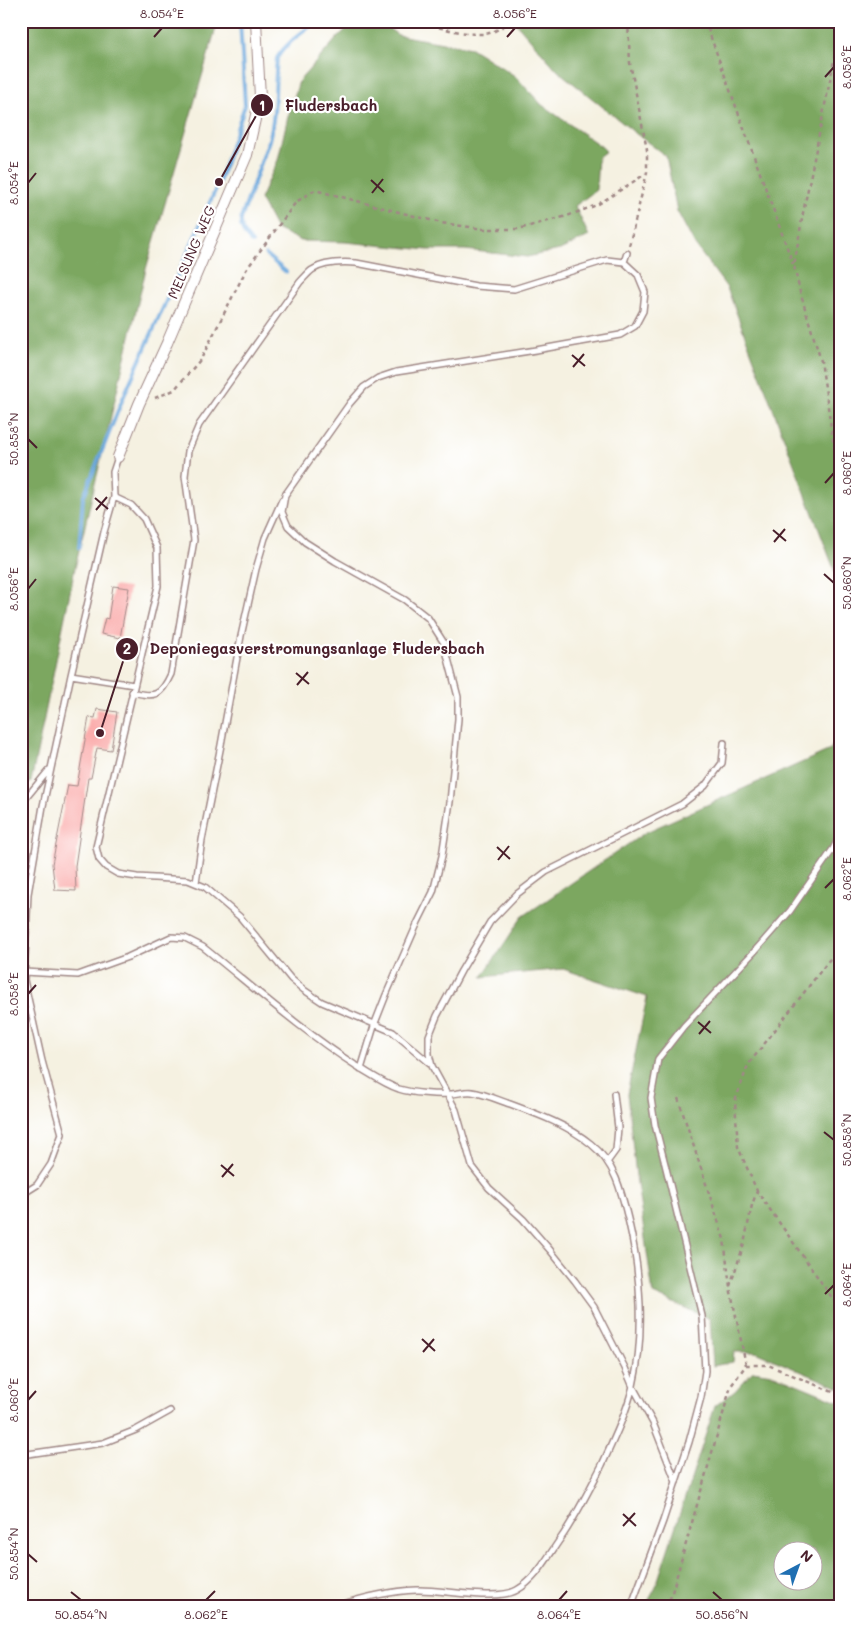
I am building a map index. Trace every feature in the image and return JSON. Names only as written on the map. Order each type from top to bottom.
[{"type":"street","name":"MELSUNG WEG","points":[[118,457],[139,404],[247,155],[260,97],[256,21]]},
{"type":"lane","points":[[624,262],[627,253]]},
{"type":"lane","points":[[132,692],[148,696],[157,694],[165,688],[172,674],[194,540],[185,476],[188,451],[199,425],[300,282],[312,270],[342,262],[356,263],[476,286],[514,289],[607,260],[624,262],[638,275],[645,292],[644,311],[635,326],[620,335],[396,372],[378,378],[364,387],[350,403],[284,495],[265,538],[256,569],[232,680],[202,840],[196,883]]},
{"type":"lane","points":[[21,1195],[37,1184],[42,1178],[51,1164],[62,1134],[42,1061],[24,980],[28,894],[43,806],[71,675],[104,532],[114,497],[113,472],[118,457]]},
{"type":"lane","points":[[284,495],[282,512],[288,526],[305,542],[405,600],[428,618],[444,643],[458,696],[458,719],[450,802],[442,856],[433,892],[418,922],[375,1023],[361,1068]]},
{"type":"lane","points":[[114,497],[131,505],[144,519],[157,548],[158,586],[96,847],[99,859],[106,867],[118,874],[188,880],[204,887],[240,917],[291,979],[304,990],[322,1002],[393,1032],[431,1064]]},
{"type":"lane","points":[[71,675],[134,685]]},
{"type":"lane","points":[[676,1482],[652,1423],[594,1307],[575,1281],[523,1219],[489,1188],[472,1166],[456,1110],[431,1064],[428,1054],[429,1036],[461,971],[490,922],[518,894],[546,872],[682,804],[705,786],[722,763],[724,742]]},
{"type":"lane","points":[[21,804],[51,768]]},
{"type":"lane","points":[[631,1607],[663,1521],[689,1442],[701,1397],[705,1371],[702,1316],[654,1125],[651,1098],[658,1059],[684,1026],[790,911],[840,836]]},
{"type":"lane","points":[[24,972],[78,975],[171,937],[185,938],[204,947],[337,1054],[400,1090],[448,1095],[470,1092],[495,1099],[570,1130],[591,1144],[608,1161],[621,1190],[632,1234],[638,1277],[640,1318],[638,1354],[633,1387],[619,1428],[585,1500],[539,1570],[527,1583],[514,1592],[492,1595],[417,1590],[370,1596],[334,1607]]},
{"type":"lane","points":[[608,1161],[616,1150],[618,1128],[614,1094]]},
{"type":"lane","points":[[21,1455],[103,1443],[136,1430],[170,1411]]},
{"type":"path","points":[[416,21],[449,29],[486,34],[510,22]]},
{"type":"path","points":[[627,253],[647,173],[647,150],[630,63],[628,21]]},
{"type":"path","points":[[705,21],[794,266],[800,292],[822,361],[839,484]]},
{"type":"path","points":[[794,266],[840,31]]},
{"type":"path","points":[[139,404],[174,390],[201,358],[246,270],[296,202],[315,190],[441,223],[484,229],[518,229],[567,216],[597,205],[647,173]]},
{"type":"path","points":[[840,946],[748,1065],[735,1101],[738,1147],[757,1191],[840,1310]]},
{"type":"path","points":[[666,1607],[732,1386],[746,1365],[730,1288],[724,1239],[678,1098]]},
{"type":"path","points":[[730,1288],[744,1244],[752,1205],[757,1191]]},
{"type":"path","points":[[746,1365],[768,1365],[840,1395]]},
{"type":"green space","points":[[21,21],[218,21],[146,269],[75,568],[31,782],[21,791]]},
{"type":"green space","points":[[355,21],[378,21],[398,35],[471,48],[515,76],[542,105],[602,147],[606,151],[598,157],[596,190],[575,206],[589,236],[560,250],[527,257],[465,250],[428,250],[345,242],[301,241],[276,229],[260,199],[278,160],[287,120],[299,81]]},
{"type":"green space","points":[[514,21],[840,21],[840,585],[727,288],[695,245],[677,211],[666,156],[558,71]]},
{"type":"green space","points":[[840,733],[840,1388],[755,1352],[734,1352],[733,1362],[713,1366],[710,1319],[653,1294],[636,1176],[627,1094],[647,997],[563,969],[482,977],[522,917],[646,832],[830,750]]},
{"type":"green space","points":[[753,1371],[772,1374],[840,1402],[840,1607],[645,1607],[655,1589],[715,1406],[735,1391]]},
{"type":"building","points":[[113,586],[129,588],[120,638],[101,634],[105,618],[108,619]]},
{"type":"building","points":[[97,709],[117,712],[111,750],[97,748],[91,778],[88,778],[75,866],[76,891],[55,890],[52,864],[68,785],[77,786],[89,717],[95,718]]},
{"type":"waterway","points":[[79,548],[83,498],[123,398],[219,182],[245,105],[240,21]]},
{"type":"waterway","points":[[252,243],[242,229],[241,219],[272,129],[277,58],[290,43],[317,21]]},
{"type":"waterway","points":[[266,255],[286,272]]},
{"type":"place","name":"Fludersbach","points":[[219,182]]},
{"type":"place","name":"Deponiegasverstromungsanlage Fludersbach","points":[[100,733]]}]
